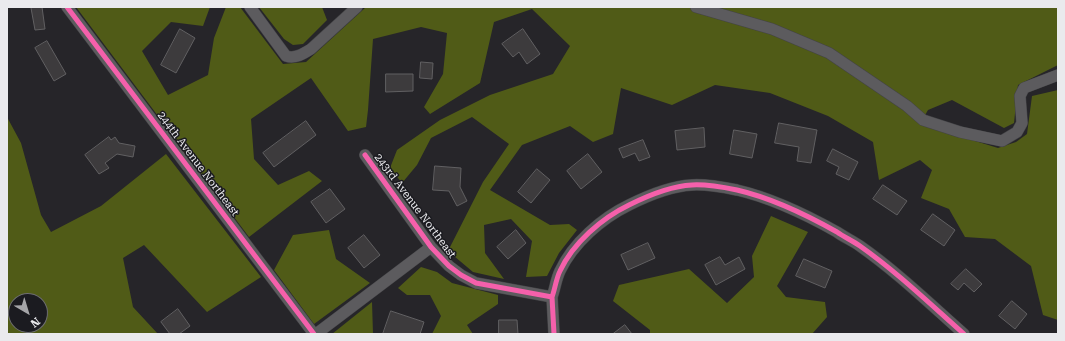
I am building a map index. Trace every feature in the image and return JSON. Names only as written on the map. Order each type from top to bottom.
[{"type":"street","name":"244th Avenue Northeast","points":[[67,7],[315,334]]},
{"type":"street","points":[[250,7],[286,56],[294,57],[304,54],[311,49],[357,7]]},
{"type":"street","points":[[696,7],[772,29],[829,53],[906,106],[923,120],[960,132],[1002,141],[1016,132],[1022,123],[1020,96],[1024,88],[1058,75]]},
{"type":"street","name":"243rd Avenue Northeast","points":[[365,155],[431,247],[448,266],[461,276],[476,282],[552,297]]},
{"type":"street","points":[[554,334],[552,297],[559,272],[568,257],[581,241],[602,221],[620,209],[642,198],[692,185],[716,186],[752,194],[794,209],[854,242],[897,275],[964,334]]},
{"type":"street","points":[[315,334],[431,247]]},
{"type":"green space","points":[[76,7],[210,7],[203,26],[171,22],[142,51],[168,95],[208,75],[214,38],[226,7],[240,7],[283,64],[306,62],[366,7],[1058,7],[1058,65],[1018,85],[1014,123],[1004,128],[952,100],[928,110],[920,124],[998,148],[1016,142],[1027,134],[1032,96],[1058,90],[1058,320],[1043,315],[1031,266],[995,239],[965,237],[949,209],[921,198],[932,170],[920,160],[879,180],[873,142],[828,116],[770,93],[715,85],[672,105],[621,88],[613,134],[593,142],[570,126],[522,145],[490,190],[550,225],[569,224],[577,230],[559,253],[547,276],[526,277],[532,241],[511,219],[484,225],[485,253],[504,279],[473,272],[448,251],[483,182],[509,144],[472,117],[431,138],[417,165],[402,183],[390,168],[397,150],[440,120],[490,95],[553,74],[570,46],[532,9],[494,22],[480,83],[430,114],[424,107],[443,74],[447,33],[421,27],[373,39],[366,127],[348,131],[311,78],[251,119],[254,159],[278,185],[309,171],[322,181],[249,237]]},
{"type":"green space","points":[[259,7],[322,7],[327,20],[303,44],[293,45],[284,39]]},
{"type":"green space","points":[[7,117],[21,143],[41,215],[51,232],[101,206],[166,154],[261,277],[207,312],[144,245],[123,258],[133,307],[158,334],[7,334]]},
{"type":"green space","points":[[771,216],[808,232],[777,286],[786,297],[825,302],[827,317],[812,334],[650,334],[650,330],[613,301],[619,285],[689,269],[727,303],[754,277],[752,256]]},
{"type":"green space","points":[[329,230],[336,259],[370,283],[314,324],[274,270],[293,235]]},
{"type":"green space","points":[[421,267],[437,272],[452,283],[498,295],[498,304],[467,325],[473,334],[432,334],[441,316],[430,295],[407,295],[398,288]]},
{"type":"green space","points":[[372,302],[373,334],[332,334]]},
{"type":"building","points":[[42,7],[45,29],[35,30],[31,8]]},
{"type":"building","points":[[180,29],[195,38],[176,73],[161,65]]},
{"type":"building","points":[[523,29],[540,54],[527,64],[519,52],[513,57],[502,44]]},
{"type":"building","points":[[47,41],[66,74],[54,81],[35,48]]},
{"type":"building","points":[[421,62],[433,63],[432,79],[420,78]]},
{"type":"building","points":[[386,74],[413,74],[413,91],[386,92]]},
{"type":"building","points":[[306,121],[316,135],[274,167],[263,153]]},
{"type":"building","points":[[779,123],[817,130],[811,163],[797,161],[799,147],[775,143]]},
{"type":"building","points":[[704,128],[705,147],[677,150],[675,131]]},
{"type":"building","points":[[734,130],[757,134],[752,158],[730,154]]},
{"type":"building","points":[[109,137],[111,140],[115,137],[119,143],[135,146],[133,157],[117,154],[105,163],[109,168],[99,174],[85,155]]},
{"type":"building","points":[[643,140],[650,157],[639,161],[635,153],[623,158],[619,149]]},
{"type":"building","points":[[833,149],[858,162],[849,180],[836,174],[839,167],[827,161]]},
{"type":"building","points":[[588,154],[602,172],[581,189],[567,171]]},
{"type":"building","points":[[435,166],[461,168],[460,187],[467,201],[457,206],[449,191],[433,190]]},
{"type":"building","points":[[537,169],[550,180],[531,203],[518,192]]},
{"type":"building","points":[[883,185],[907,201],[897,215],[873,199]]},
{"type":"building","points":[[330,189],[345,209],[326,223],[311,202]]},
{"type":"building","points":[[933,214],[955,230],[944,246],[921,230]]},
{"type":"building","points":[[516,230],[526,243],[508,259],[497,247]]},
{"type":"building","points":[[364,235],[380,255],[364,268],[348,248]]},
{"type":"building","points":[[648,243],[655,258],[628,270],[621,255]]},
{"type":"building","points":[[720,257],[725,265],[739,257],[745,269],[716,285],[705,265]]},
{"type":"building","points":[[804,259],[832,271],[825,288],[796,276]]},
{"type":"building","points":[[966,269],[982,284],[974,292],[964,283],[958,290],[951,284]]},
{"type":"building","points":[[1012,301],[1027,314],[1015,329],[999,316]]},
{"type":"building","points":[[178,309],[190,326],[179,334],[170,334],[161,322]]},
{"type":"building","points":[[391,311],[424,322],[420,334],[383,334]]},
{"type":"building","points":[[499,320],[517,320],[518,334],[499,334]]},
{"type":"building","points":[[625,325],[632,334],[613,334]]},
{"type":"cycle path","points":[[67,7],[314,334]]},
{"type":"cycle path","points":[[365,155],[431,247],[449,266],[461,275],[476,283],[552,297],[554,334]]},
{"type":"cycle path","points":[[552,297],[559,274],[572,251],[580,241],[599,224],[619,210],[651,195],[668,189],[684,186],[709,185],[763,197],[801,213],[837,232],[860,246],[887,266],[964,334]]}]
